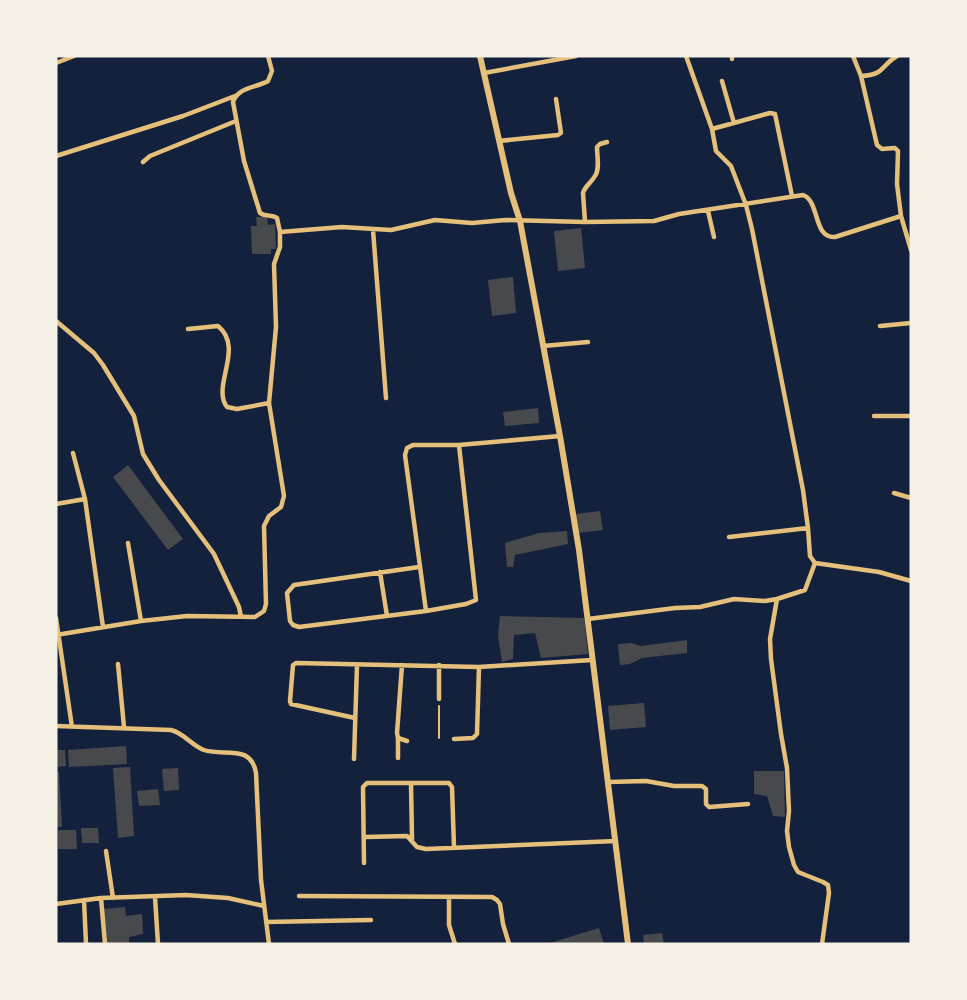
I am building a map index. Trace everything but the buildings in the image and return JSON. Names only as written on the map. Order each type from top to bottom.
[{"type":"main road","points":[[480,56],[511,193],[520,221],[560,436],[579,550],[628,944]]},
{"type":"street","points":[[56,62],[74,56]]},
{"type":"street","points":[[56,156],[183,116],[235,96],[268,80],[272,71],[268,56]]},
{"type":"street","points":[[484,73],[576,56]]},
{"type":"street","points":[[686,56],[712,129],[717,153],[730,165],[746,205],[803,490],[810,556],[815,563],[879,572],[911,581]]},
{"type":"street","points":[[853,56],[861,76],[877,145],[882,149],[895,148],[898,150],[897,184],[900,216],[911,250]]},
{"type":"street","points":[[861,76],[875,75],[897,56]]},
{"type":"street","points":[[722,81],[734,123]]},
{"type":"street","points":[[58,634],[187,616],[255,617],[264,611],[266,604],[263,530],[267,518],[281,507],[284,496],[269,403],[276,327],[274,264],[280,247],[280,232],[277,218],[260,213],[244,160],[233,102],[235,96]]},
{"type":"street","points":[[499,141],[558,135],[561,133],[556,99]]},
{"type":"street","points":[[712,129],[771,112],[776,114],[792,196]]},
{"type":"street","points":[[143,162],[150,156],[236,121]]},
{"type":"street","points":[[585,222],[584,189],[598,170],[597,147],[607,142]]},
{"type":"street","points":[[280,232],[342,227],[373,230],[400,229],[435,220],[464,223],[504,220],[654,221],[679,214],[803,195],[807,196],[823,232],[830,237],[900,216]]},
{"type":"street","points":[[708,211],[714,237]]},
{"type":"street","points":[[373,230],[386,398]]},
{"type":"street","points":[[56,321],[94,353],[103,365],[134,416],[142,454],[159,480],[208,545],[239,607],[241,617]]},
{"type":"street","points":[[880,326],[911,323]]},
{"type":"street","points":[[188,328],[218,326],[225,332],[229,349],[224,382],[224,400],[227,408],[237,409],[269,403]]},
{"type":"street","points":[[543,346],[588,342]]},
{"type":"street","points":[[874,416],[911,416]]},
{"type":"street","points":[[426,611],[405,456],[406,450],[411,445],[459,445],[560,436]]},
{"type":"street","points":[[419,567],[295,585],[288,590],[287,597],[290,621],[293,625],[299,627],[426,611],[474,602],[476,597],[459,445]]},
{"type":"street","points":[[73,453],[85,499],[103,627]]},
{"type":"street","points":[[894,493],[911,498]]},
{"type":"street","points":[[56,504],[85,499]]},
{"type":"street","points":[[729,537],[808,528]]},
{"type":"street","points":[[128,543],[141,621]]},
{"type":"street","points":[[588,619],[675,608],[700,608],[734,599],[765,601],[777,599],[805,590],[815,563]]},
{"type":"street","points":[[380,572],[387,616]]},
{"type":"street","points":[[777,599],[770,639],[770,659],[788,768],[788,840],[794,865],[798,872],[828,885],[829,893],[822,944]]},
{"type":"street","points":[[56,618],[72,727]]},
{"type":"street","points":[[355,718],[294,706],[290,701],[292,667],[294,663],[478,667],[592,660]]},
{"type":"street","points":[[118,664],[124,727]]},
{"type":"street","points":[[354,760],[357,665]]},
{"type":"street","points":[[398,758],[397,727],[402,665]]},
{"type":"street","points":[[439,665],[439,698]]},
{"type":"street","points":[[454,739],[473,738],[477,734],[478,667]]},
{"type":"street","points":[[56,676],[64,675]]},
{"type":"street","points":[[56,726],[124,727],[176,731],[204,750],[238,753],[247,756],[252,762],[256,773],[264,906],[269,944]]},
{"type":"street","points":[[398,738],[407,741]]},
{"type":"street","points":[[608,782],[646,781],[674,786],[702,786],[706,789],[706,804],[709,806],[748,804]]},
{"type":"street","points":[[364,863],[363,787],[367,783],[449,783],[452,787],[454,847]]},
{"type":"street","points":[[411,783],[412,840]]},
{"type":"street","points":[[365,837],[407,836],[417,847],[423,849],[616,841]]},
{"type":"street","points":[[106,851],[113,898]]},
{"type":"street","points":[[56,904],[101,898],[155,898],[186,895],[215,897],[264,906]]},
{"type":"street","points":[[299,896],[495,898],[500,904],[509,944]]},
{"type":"street","points":[[101,898],[104,944]]},
{"type":"street","points":[[155,898],[158,944]]},
{"type":"street","points":[[449,898],[449,925],[455,944]]},
{"type":"street","points":[[84,900],[86,944]]},
{"type":"street","points":[[266,922],[371,920]]},
{"type":"path","points":[[439,698],[439,738]]}]
